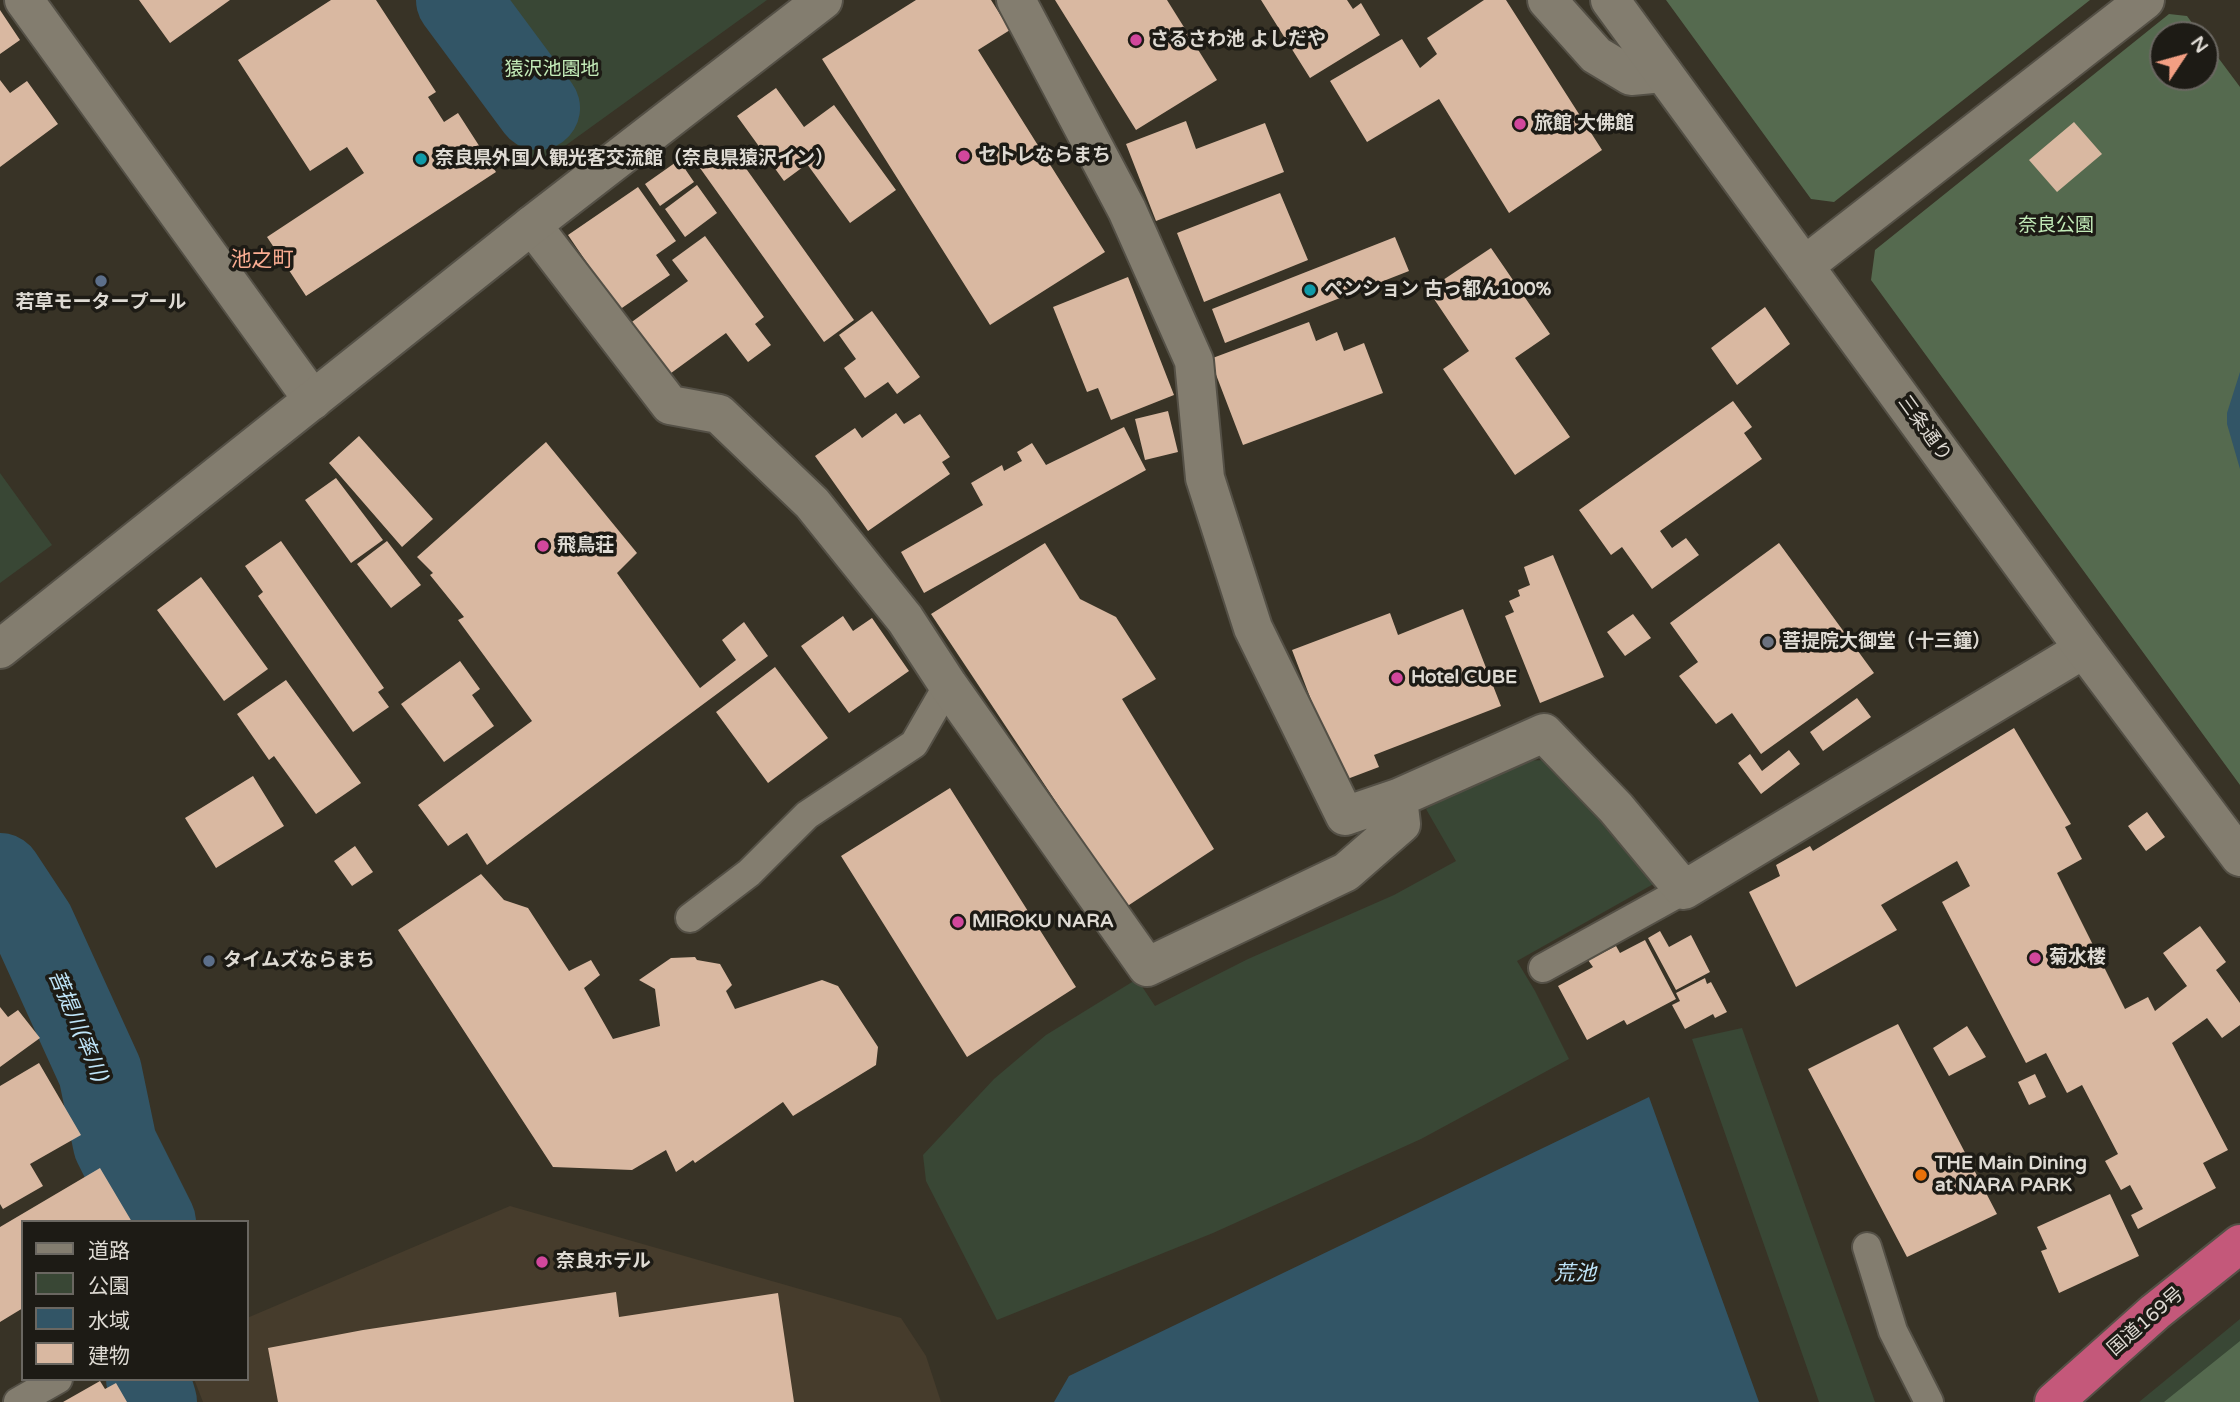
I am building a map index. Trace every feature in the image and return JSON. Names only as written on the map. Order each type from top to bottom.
[{"type":"highway","name":"国道169号","points":[[2054,1402],[2155,1312],[2240,1244]]},
{"type":"street","points":[[24,0],[313,400]]},
{"type":"street","points":[[0,649],[532,225],[823,0]]},
{"type":"street","points":[[1016,0],[1126,211],[1194,361],[1205,478],[1253,628],[1345,816],[1398,798],[1544,733],[1616,808],[1684,890],[2084,649]]},
{"type":"street","points":[[1547,0],[1597,55],[1631,76],[1662,73]]},
{"type":"street","name":"三条通り","points":[[1609,0],[2084,649],[2240,857]]},
{"type":"street","points":[[1804,265],[2145,0]]},
{"type":"street","points":[[532,225],[670,405],[719,414],[812,503],[905,619],[948,685],[1147,967],[1346,872],[1401,824],[1398,798]]},
{"type":"lane","points":[[690,918],[750,873],[807,815],[914,744],[948,685]]},
{"type":"lane","points":[[1543,968],[1684,890]]},
{"type":"lane","points":[[1867,1248],[1893,1331],[1929,1402]]},
{"type":"lane","points":[[18,1402],[55,1381]]},
{"type":"shaded area","name":"奈良ホテル","points":[[510,1206],[901,1318],[926,1356],[941,1402],[203,1402],[195,1381],[248,1381],[248,1318]]},
{"type":"green space","name":"猿沢池園地","points":[[422,0],[767,0],[533,169]]},
{"type":"green space","points":[[1666,0],[2090,0],[1834,202],[1811,199]]},
{"type":"green space","name":"奈良公園","points":[[2169,14],[2187,16],[2191,21],[2160,21]]},
{"type":"green space","name":"奈良公園","points":[[2149,30],[2149,91],[2219,91],[2219,59],[2240,87],[2240,785],[1871,280],[1875,250]]},
{"type":"green space","points":[[0,473],[52,545],[0,583]]},
{"type":"green space","points":[[1547,760],[1657,882],[1517,961],[1569,1059],[1421,1139],[1213,1233],[997,1320],[926,1181],[923,1155],[994,1079],[1046,1035],[1137,979],[1155,1006],[1248,959],[1394,895],[1456,861],[1426,809],[1515,761]]},
{"type":"green space","points":[[1742,1028],[1875,1402],[1819,1402],[1692,1039]]},
{"type":"green space","points":[[2240,1319],[2240,1402],[2139,1402]]},
{"type":"green space","points":[[2240,1341],[2240,1402],[2164,1402]]},
{"type":"water","points":[[2240,372],[2240,469],[2227,424],[2227,413]]},
{"type":"water","name":"荒池","points":[[1649,1097],[1759,1402],[1054,1402],[1069,1376]]},
{"type":"building","points":[[139,0],[230,0],[170,43]]},
{"type":"building","name":"奈良県外国人観光客交流館（奈良県猿沢イン）","points":[[331,0],[376,0],[436,92],[428,97],[444,122],[458,113],[496,172],[306,296],[267,237],[364,173],[347,147],[310,171],[238,60]]},
{"type":"building","name":"セトレならまち","points":[[916,0],[991,0],[1010,30],[978,50],[1105,252],[990,325],[822,59]]},
{"type":"building","name":"さるさわ池 よしだや","points":[[1055,0],[1167,0],[1217,80],[1136,130]]},
{"type":"building","points":[[1261,0],[1347,0],[1353,9],[1361,3],[1380,35],[1310,78]]},
{"type":"building","name":"旅館 大佛館","points":[[1484,0],[1506,0],[1602,150],[1509,213],[1439,99],[1367,142],[1330,81],[1402,39],[1420,68],[1437,54],[1427,38]]},
{"type":"building","points":[[0,10],[20,40],[0,54]]},
{"type":"building","points":[[0,80],[10,93],[27,81],[58,124],[0,167]]},
{"type":"building","points":[[776,88],[804,127],[834,105],[896,190],[850,223],[807,164],[784,181],[737,116]]},
{"type":"building","points":[[1186,121],[1196,149],[1265,123],[1284,172],[1156,221],[1126,144]]},
{"type":"building","points":[[2074,122],[2102,154],[2057,192],[2029,160]]},
{"type":"building","points":[[730,146],[854,320],[824,342],[700,168]]},
{"type":"building","points":[[679,160],[694,182],[660,206],[645,184]]},
{"type":"building","points":[[697,185],[717,213],[685,237],[665,209]]},
{"type":"building","points":[[638,187],[676,241],[656,255],[670,275],[619,310],[568,235]]},
{"type":"building","points":[[1280,193],[1308,260],[1204,302],[1177,233]]},
{"type":"building","points":[[705,236],[764,317],[755,324],[771,345],[748,362],[726,333],[667,376],[629,324],[688,281],[672,260]]},
{"type":"building","name":"ペンション 古っ都ん100%","points":[[1395,237],[1409,271],[1225,343],[1212,309]]},
{"type":"building","points":[[1491,248],[1550,334],[1515,358],[1570,437],[1515,475],[1443,369],[1469,351],[1428,290]]},
{"type":"building","points":[[1128,277],[1174,395],[1111,420],[1098,388],[1087,392],[1053,307]]},
{"type":"building","points":[[1765,307],[1790,344],[1737,385],[1711,348]]},
{"type":"building","points":[[872,311],[920,377],[897,394],[888,382],[865,398],[844,368],[856,359],[839,335]]},
{"type":"building","points":[[1309,322],[1316,341],[1337,332],[1344,351],[1364,343],[1383,393],[1243,445],[1210,359]]},
{"type":"building","points":[[1733,401],[1752,427],[1744,433],[1762,459],[1660,531],[1672,548],[1686,538],[1699,555],[1652,589],[1622,547],[1611,555],[1579,510]]},
{"type":"building","points":[[1168,411],[1178,452],[1145,460],[1135,419]]},
{"type":"building","points":[[896,413],[904,424],[920,414],[950,457],[942,462],[950,474],[868,531],[815,456],[855,428],[862,438]]},
{"type":"building","points":[[1124,427],[1146,470],[924,593],[901,552],[983,505],[971,483],[1002,465],[1004,471],[1022,461],[1017,452],[1032,443],[1046,465]]},
{"type":"building","points":[[359,436],[433,519],[402,547],[329,463]]},
{"type":"building","points":[[546,442],[637,553],[617,573],[700,688],[736,660],[722,640],[744,622],[768,656],[487,865],[467,833],[448,846],[418,805],[532,721],[458,620],[464,617],[430,575],[433,573],[417,557]]},
{"type":"building","points":[[336,478],[383,540],[351,563],[305,500]]},
{"type":"building","points":[[281,541],[384,688],[378,692],[389,707],[353,732],[258,596],[263,592],[245,566]]},
{"type":"building","points":[[387,541],[421,585],[391,608],[357,564]]},
{"type":"building","points":[[1045,543],[1080,599],[1116,617],[1156,679],[1122,699],[1214,849],[1126,907],[931,614]]},
{"type":"building","name":"菩提院大御堂（十三鐘）","points":[[1779,543],[1874,673],[1761,754],[1732,713],[1716,724],[1679,676],[1698,662],[1670,623]]},
{"type":"building","points":[[1553,555],[1604,677],[1540,703],[1505,616],[1514,612],[1509,601],[1520,596],[1518,590],[1530,585],[1524,567]]},
{"type":"building","points":[[201,577],[268,669],[224,701],[157,610]]},
{"type":"building","name":"Hotel CUBE","points":[[1463,609],[1501,706],[1374,755],[1379,767],[1342,781],[1292,650],[1390,613],[1398,635]]},
{"type":"building","points":[[1633,614],[1651,638],[1625,656],[1607,632]]},
{"type":"building","points":[[843,616],[853,631],[872,618],[909,671],[849,713],[801,646]]},
{"type":"building","points":[[460,661],[480,689],[472,695],[494,726],[444,762],[401,704]]},
{"type":"building","points":[[775,667],[828,738],[768,783],[716,712]]},
{"type":"building","points":[[286,680],[361,783],[316,814],[274,756],[269,760],[237,714]]},
{"type":"building","points":[[1857,698],[1871,717],[1823,751],[1810,732]]},
{"type":"building","name":"菊水楼","points":[[2014,728],[2071,824],[2065,827],[2082,859],[2057,873],[2125,1009],[2148,997],[2155,1011],[2187,986],[2163,953],[2200,926],[2226,962],[2216,970],[2240,1003],[2240,1025],[2222,1038],[2207,1018],[2172,1043],[2228,1150],[2203,1163],[2216,1188],[2138,1229],[2131,1215],[2143,1209],[2130,1185],[2121,1190],[2105,1161],[2118,1154],[2082,1085],[2067,1093],[2046,1053],[2026,1063],[1942,902],[1970,886],[1957,861],[1881,905],[1897,930],[1796,987],[1749,892],[1780,876],[1776,865],[1810,846],[1813,851]]},
{"type":"building","points":[[1789,750],[1800,764],[1761,794],[1738,763],[1750,754],[1762,771]]},
{"type":"building","points":[[253,776],[284,826],[216,868],[185,818]]},
{"type":"building","name":"MIROKU NARA","points":[[950,788],[1076,987],[967,1057],[841,856]]},
{"type":"building","points":[[2147,812],[2165,837],[2146,851],[2128,826]]},
{"type":"building","points":[[355,846],[373,872],[352,886],[334,861]]},
{"type":"building","points":[[481,874],[504,900],[528,908],[569,971],[591,960],[600,975],[584,988],[613,1039],[660,1026],[655,989],[639,980],[671,958],[695,957],[697,960],[720,964],[732,985],[726,991],[735,1009],[822,980],[838,986],[878,1047],[876,1065],[793,1116],[783,1102],[695,1163],[693,1160],[676,1172],[666,1150],[632,1170],[553,1167],[398,930]]},
{"type":"building","points":[[1660,931],[1669,947],[1691,935],[1710,972],[1676,990],[1648,938]]},
{"type":"building","points":[[1645,940],[1676,999],[1627,1025],[1624,1020],[1587,1040],[1558,986],[1593,967],[1588,960],[1616,946],[1620,953]]},
{"type":"building","points":[[1705,978],[1707,984],[1711,982],[1727,1012],[1715,1018],[1713,1014],[1685,1029],[1672,1005],[1680,1001],[1676,993]]},
{"type":"building","points":[[0,1007],[8,1017],[18,1010],[40,1038],[0,1067]]},
{"type":"building","name":"THE Main Dining at NARA PARK","points":[[1898,1024],[1997,1214],[1907,1257],[1808,1069]]},
{"type":"building","points":[[1967,1026],[1986,1057],[1949,1076],[1933,1048]]},
{"type":"building","points":[[39,1063],[81,1135],[30,1164],[43,1186],[3,1209],[0,1204],[0,1086]]},
{"type":"building","points":[[2035,1074],[2046,1097],[2029,1105],[2018,1082]]},
{"type":"building","points":[[100,1168],[131,1220],[21,1220],[21,1309],[0,1322],[0,1227]]},
{"type":"building","points":[[2110,1194],[2139,1256],[2059,1293],[2041,1251],[2047,1249],[2037,1227]]},
{"type":"building","points":[[616,1292],[619,1317],[778,1293],[794,1402],[278,1402],[268,1348],[363,1330]]},
{"type":"building","points":[[100,1381],[105,1389],[116,1383],[127,1402],[63,1402]]},
{"type":"waterway","name":"菩提川(率川)","points":[[458,0],[538,108]]},
{"type":"waterway","name":"菩提川(率川)","points":[[0,875],[33,925],[100,1072],[115,1144],[153,1220]]},
{"type":"waterway","name":"菩提川(率川)","points":[[149,1381],[155,1402]]},
{"type":"place","name":"さるさわ池 よしだや","points":[[1136,40]]},
{"type":"place","name":"旅館 大佛館","points":[[1520,124]]},
{"type":"place","name":"セトレならまち","points":[[964,156]]},
{"type":"place","name":"奈良県外国人観光客交流館（奈良県猿沢イン）","points":[[421,159]]},
{"type":"place","name":"若草モータープール","points":[[101,281]]},
{"type":"place","name":"ペンション 古っ都ん100%","points":[[1310,290]]},
{"type":"place","name":"飛鳥荘","points":[[543,546]]},
{"type":"place","name":"菩提院大御堂（十三鐘）","points":[[1768,642]]},
{"type":"place","name":"Hotel CUBE","points":[[1397,678]]},
{"type":"place","name":"MIROKU NARA","points":[[958,922]]},
{"type":"place","name":"菊水楼","points":[[2035,958]]},
{"type":"place","name":"タイムズならまち","points":[[209,961]]},
{"type":"place","name":"THE Main Dining at NARA PARK","points":[[1921,1175]]},
{"type":"place","name":"奈良ホテル","points":[[542,1262]]},
{"type":"district","name":"池之町","points":[[262,260]]}]
